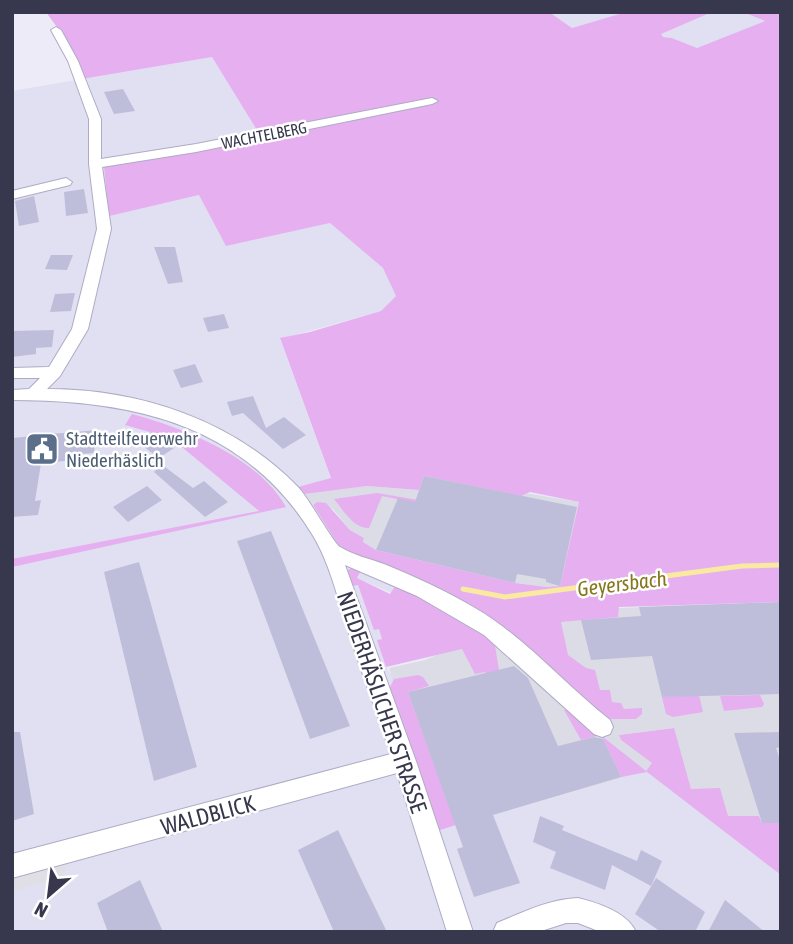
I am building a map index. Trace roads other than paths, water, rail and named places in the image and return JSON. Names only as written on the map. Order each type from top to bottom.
[{"type":"street","points":[[34,394],[54,372],[80,329],[103,232],[103,209],[95,164],[95,119],[73,61],[56,30]]},
{"type":"street","name":"WACHTELBERG","points":[[95,164],[209,146],[432,102]]},
{"type":"street","points":[[12,195],[66,182]]},
{"type":"street","points":[[12,373],[54,372]]},
{"type":"street","name":"NIEDERHÄSLICHER STRASSE","points":[[12,396],[34,394],[96,397],[178,415],[230,439],[252,453],[283,482],[304,507],[329,551],[460,932]]},
{"type":"street","points":[[329,551],[390,575],[474,617],[509,643],[602,727]]},
{"type":"street","name":"WALDBLICK","points":[[12,866],[403,761]]},
{"type":"street","points":[[506,932],[563,911],[582,909],[605,918],[623,932]]},
{"type":"waterway","name":"Geyersbach","points":[[463,589],[505,597],[742,566],[781,565]]},
{"type":"place","name":"Stadtteilfeuerwehr Niederhäslich","points":[[42,449]]}]
